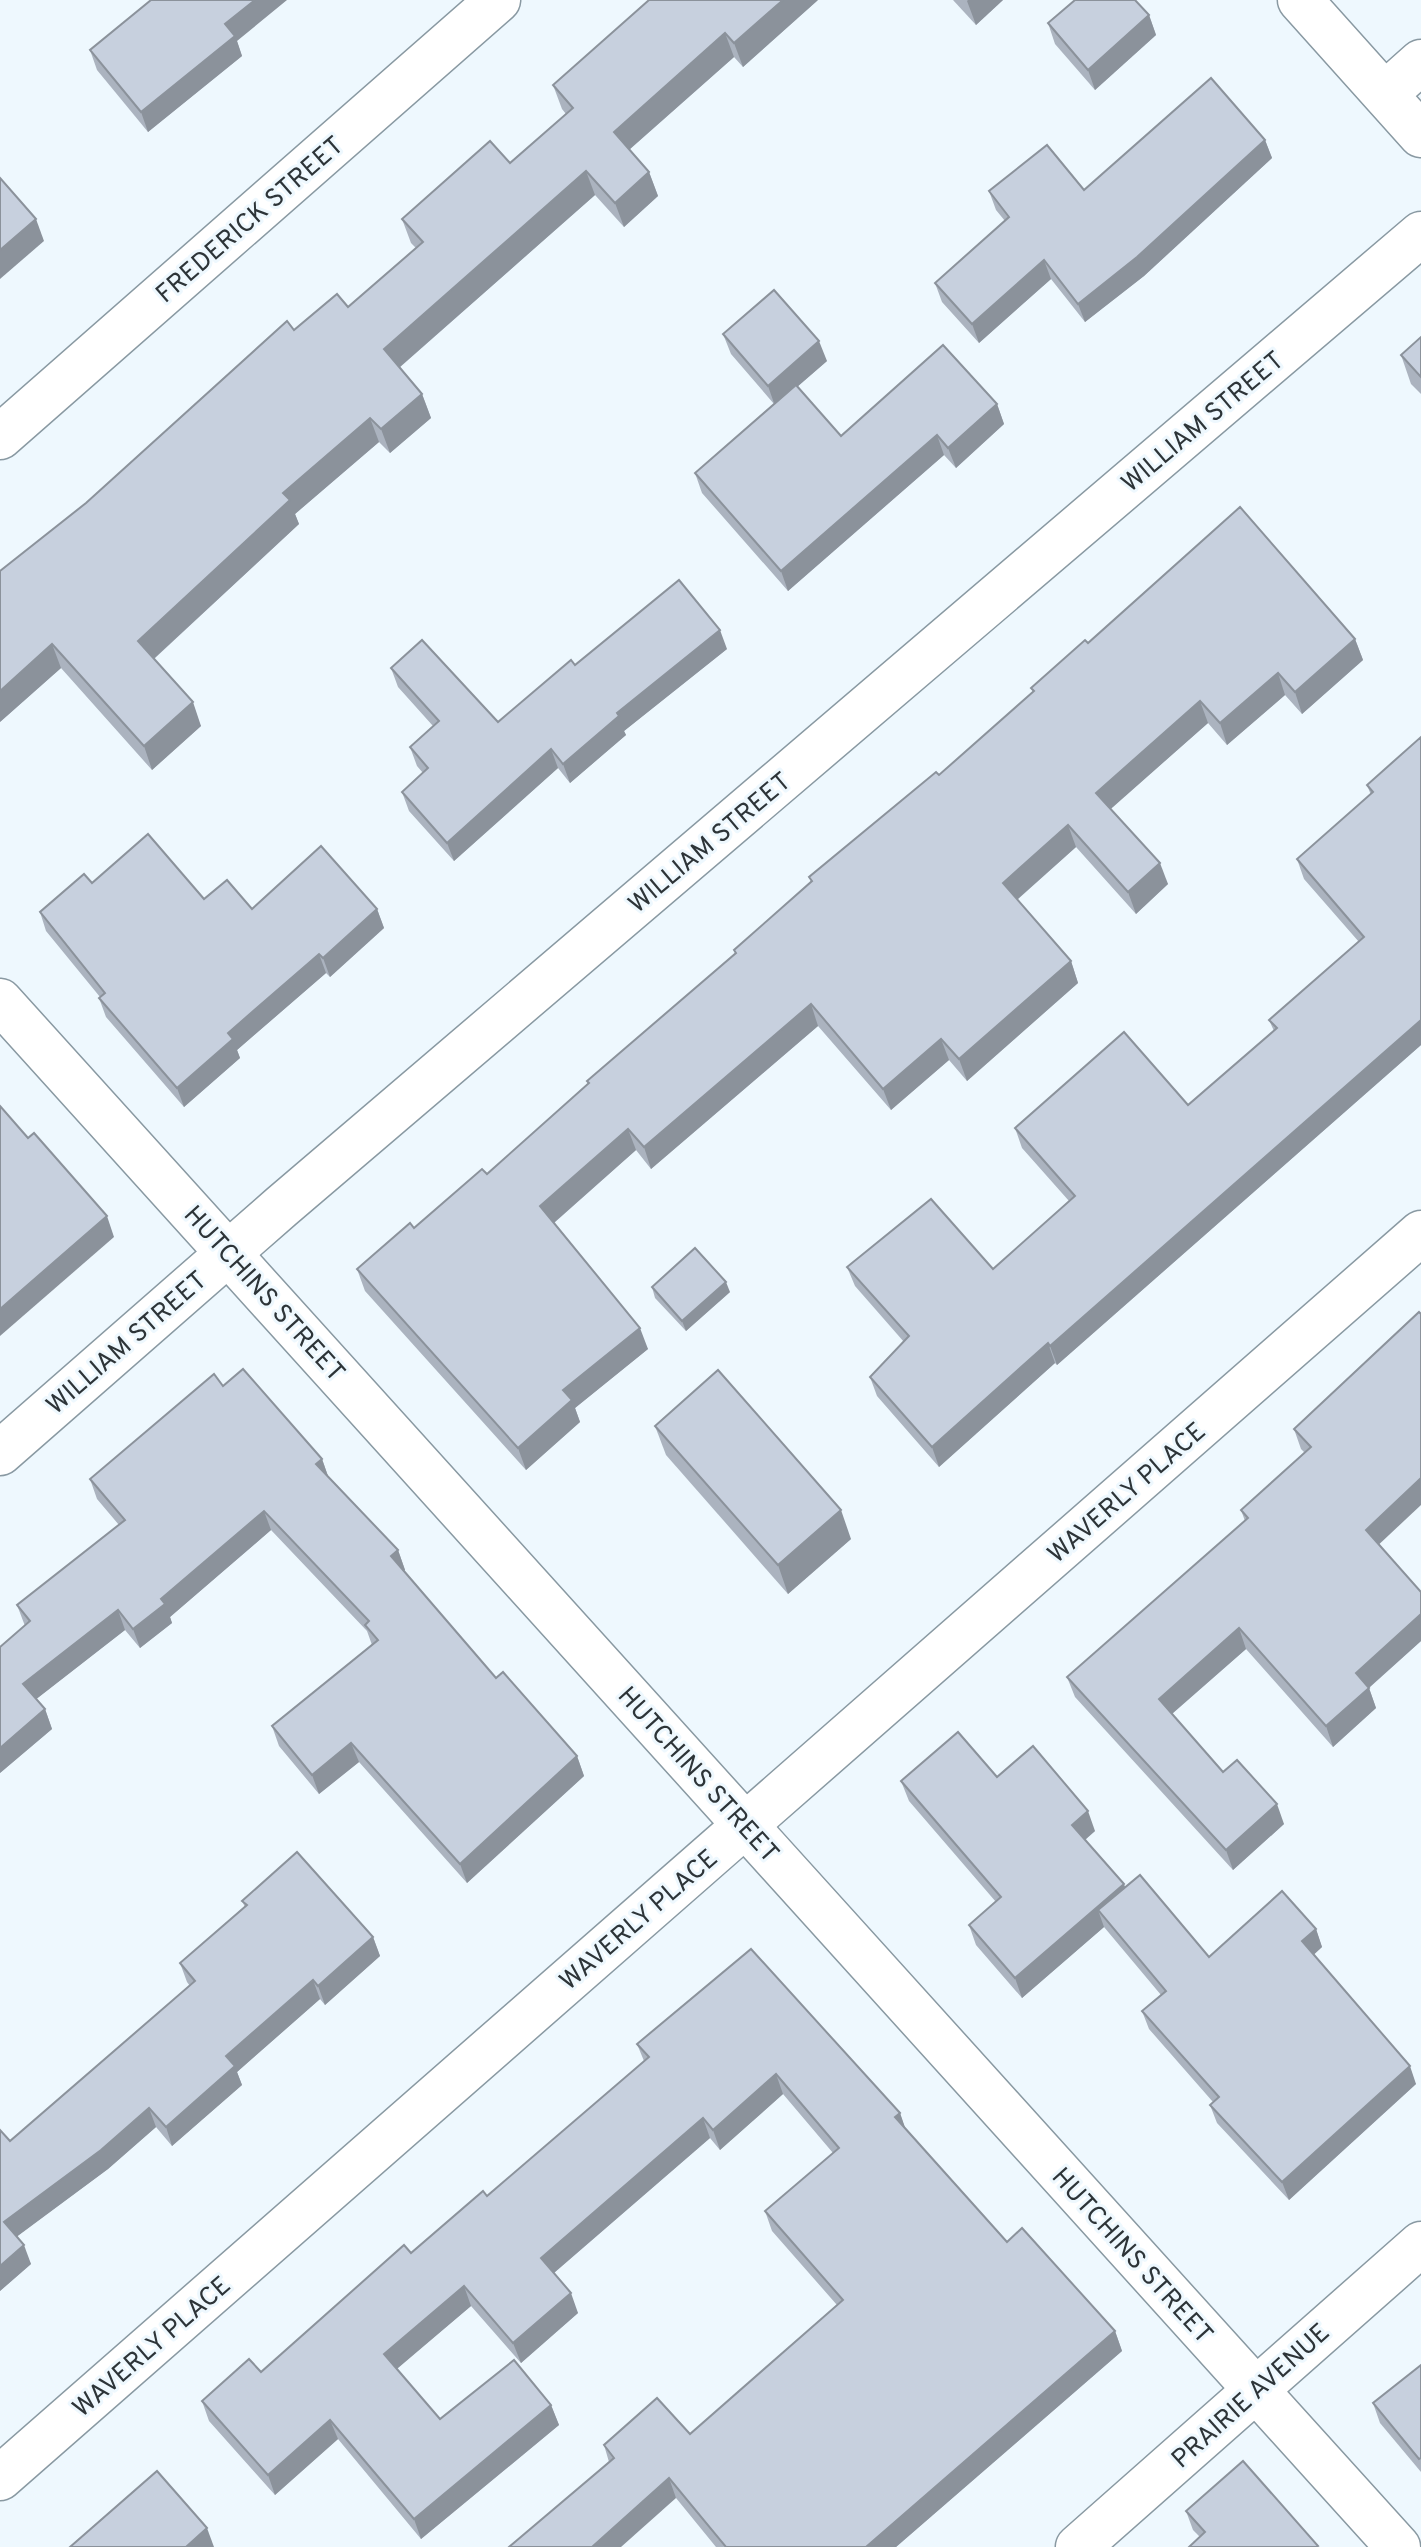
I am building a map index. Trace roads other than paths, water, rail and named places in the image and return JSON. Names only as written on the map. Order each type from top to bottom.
[{"type":"street","name":"FREDERICK STREET","points":[[0,437],[498,0]]},
{"type":"street","points":[[1300,0],[1421,135]]},
{"type":"street","points":[[1385,94],[1421,62]]},
{"type":"street","name":"WILLIAM STREET","points":[[0,1453],[228,1253],[1421,234]]},
{"type":"street","name":"HUTCHINS STREET","points":[[0,1001],[1398,2547]]},
{"type":"street","name":"WAVERLY PLACE","points":[[0,2478],[1421,1233]]},
{"type":"street","name":"PRAIRIE AVENUE","points":[[1078,2547],[1421,2244]]}]
